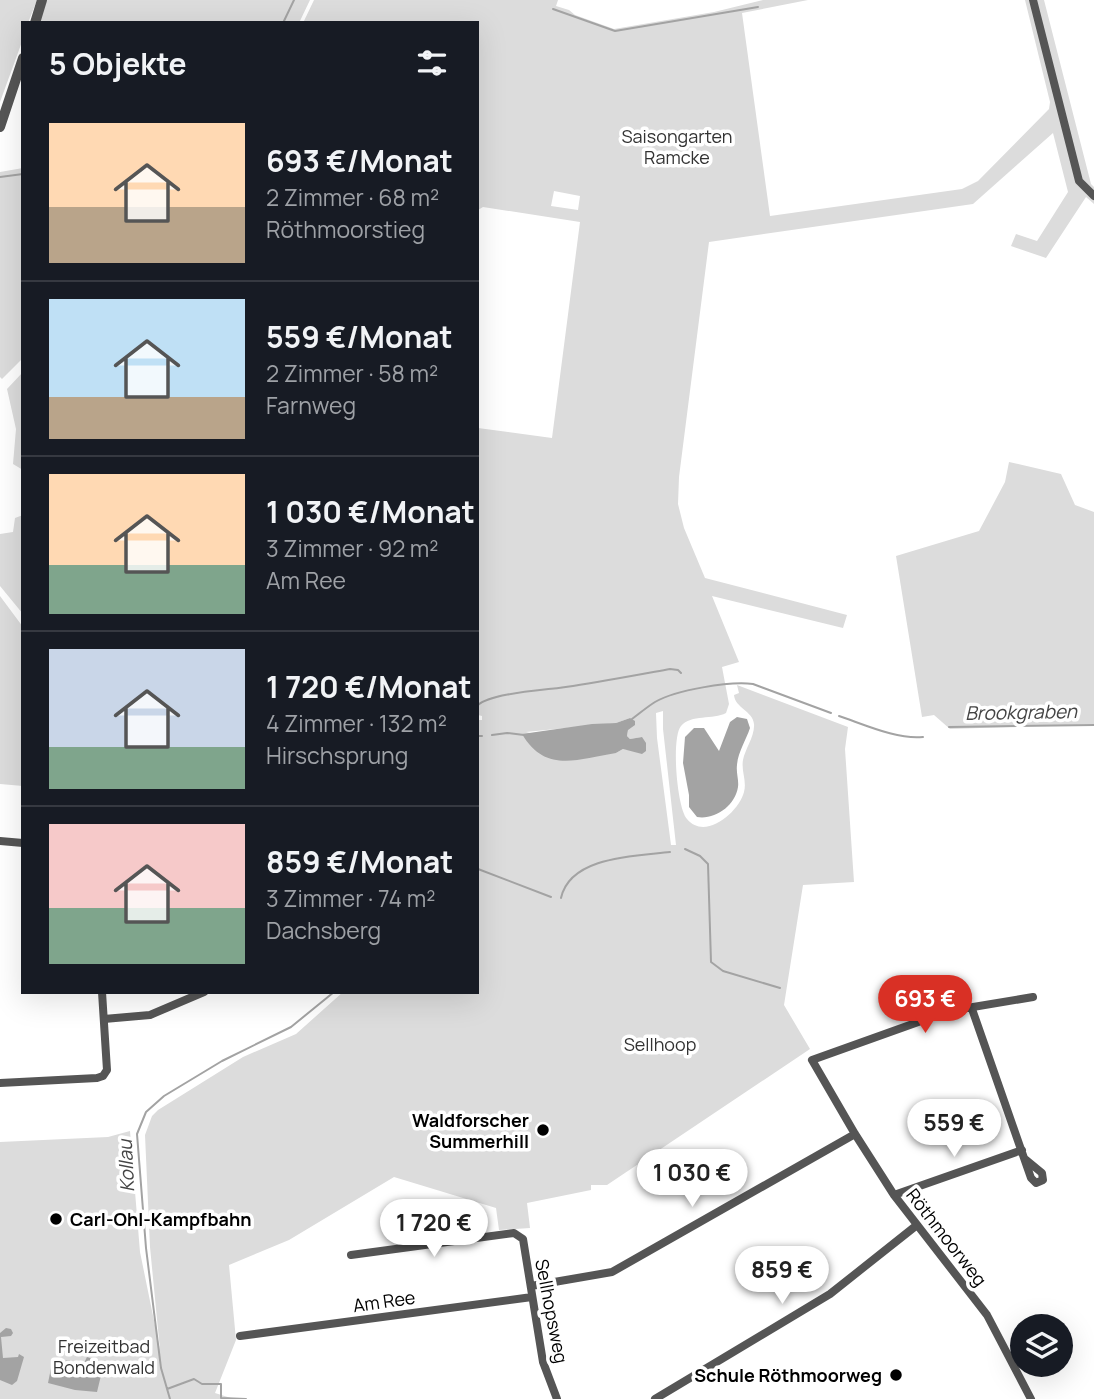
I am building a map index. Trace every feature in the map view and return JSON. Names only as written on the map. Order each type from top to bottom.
[{"type":"street","points":[[35,21],[42,0]]},
{"type":"street","points":[[1033,0],[1079,181],[1094,196]]},
{"type":"street","points":[[0,127],[21,64]]},
{"type":"street","points":[[0,841],[21,843]]},
{"type":"street","points":[[0,1083],[103,1076],[107,1070],[102,994]]},
{"type":"street","points":[[104,1019],[150,1015],[199,994]]},
{"type":"street","points":[[1025,1159],[972,1009],[1033,997]]},
{"type":"street","name":"Röthmoorweg","points":[[972,1009],[949,1011],[812,1060],[894,1195],[987,1315],[1031,1399]]},
{"type":"street","points":[[531,1286],[612,1272],[855,1134]]},
{"type":"street","points":[[894,1195],[1022,1150]]},
{"type":"street","points":[[655,1399],[830,1294],[917,1225]]},
{"type":"street","name":"Sellhopsweg","points":[[351,1255],[514,1233],[523,1239],[543,1362],[557,1399]]},
{"type":"street","name":"Am Ree","points":[[240,1336],[532,1297]]},
{"type":"green space","points":[[0,0],[37,0],[29,21],[21,21],[21,44],[0,102]]},
{"type":"green space","points":[[47,0],[310,0],[300,21],[39,21]]},
{"type":"green space","points":[[314,0],[558,0],[556,6],[614,29],[714,12],[763,0],[808,0],[742,13],[770,216],[962,189],[978,181],[1049,109],[1050,102],[1025,0],[1044,0],[1091,184],[1094,187],[1094,204],[1086,197],[1046,258],[1011,246],[1016,234],[1037,241],[1068,192],[1053,133],[973,204],[709,242],[679,477],[678,504],[684,528],[705,578],[847,615],[843,628],[712,596],[739,662],[722,667],[729,704],[726,713],[696,718],[681,726],[676,744],[678,788],[687,819],[694,825],[703,827],[729,815],[741,800],[745,788],[743,760],[754,724],[751,716],[735,699],[734,695],[739,693],[737,685],[848,727],[845,749],[854,882],[803,885],[784,1005],[810,1049],[607,1185],[591,1185],[591,1190],[527,1203],[530,1228],[499,1230],[496,1208],[394,1177],[289,1240],[229,1265],[236,1340],[215,1393],[234,1399],[0,1399],[0,1142],[108,1137],[130,1131],[140,1252],[160,1350],[150,1247],[145,1135],[152,1116],[243,1057],[296,1034],[341,994],[479,994],[479,720],[482,720],[482,716],[479,715],[479,428],[552,438],[580,222],[483,207],[479,209],[479,21],[304,21]],"holes":[[[554,191],[580,196],[578,210],[551,206]],[[663,711],[663,729],[676,845],[671,845],[657,738],[656,713]],[[630,718],[627,736],[630,739],[642,737],[637,751],[623,749],[616,753],[526,732],[616,723]]]},
{"type":"green space","points":[[21,168],[21,360],[2,379],[0,377],[0,172]]},
{"type":"green space","points":[[21,374],[21,469],[13,464],[16,429],[7,389]]},
{"type":"green space","points":[[1009,462],[1061,474],[1075,505],[1094,512],[1094,724],[950,729],[934,715],[922,717],[896,556],[979,531],[1005,482]]},
{"type":"green space","points":[[21,516],[21,612],[0,586],[0,534],[13,532],[15,518]]},
{"type":"green space","points":[[0,596],[21,624],[21,786],[0,784]]},
{"type":"shaded area","points":[[737,717],[747,719],[750,728],[738,760],[736,794],[728,806],[717,814],[697,817],[689,807],[683,763],[685,737],[694,728],[704,728],[719,751],[730,722]]},
{"type":"shaded area","points":[[630,718],[635,721],[635,725],[628,730],[627,736],[630,739],[642,737],[646,743],[646,751],[642,754],[623,749],[616,753],[563,761],[541,755],[522,734],[616,723]]},
{"type":"shaded area","points":[[6,1328],[13,1333],[11,1336],[1,1337],[3,1358],[18,1357],[19,1354],[24,1357],[17,1381],[12,1385],[0,1380],[0,1333]]},
{"type":"shaded area","points":[[87,1357],[104,1363],[97,1392],[48,1383],[52,1363],[70,1360],[71,1367],[81,1369]]},
{"type":"waterway","name":"Kollau","points":[[284,21],[294,0]]},
{"type":"waterway","points":[[553,9],[615,31],[758,7]]},
{"type":"waterway","points":[[0,177],[21,174]]},
{"type":"waterway","points":[[479,704],[509,694],[670,669],[681,673]]},
{"type":"waterway","name":"Brookgraben","points":[[632,719],[655,702],[676,694],[703,687],[743,683],[753,684],[831,713]]},
{"type":"waterway","name":"Brookgraben","points":[[839,716],[892,734],[923,737]]},
{"type":"waterway","name":"Brookgraben","points":[[949,727],[1094,725]]},
{"type":"waterway","name":"Brookgraben","points":[[492,735],[524,735]]},
{"type":"waterway","points":[[685,849],[700,856],[708,864],[711,962],[723,971],[780,988]]},
{"type":"waterway","points":[[561,898],[567,884],[590,866],[623,857],[670,852]]},
{"type":"waterway","points":[[479,869],[551,897]]},
{"type":"waterway","name":"Kollau","points":[[170,1399],[161,1368],[146,1248],[137,1134],[146,1112],[164,1096],[222,1061],[291,1027],[332,994]]},
{"type":"waterway","points":[[167,1389],[194,1379],[202,1384],[221,1384],[221,1398],[246,1399]]},
{"type":"place","name":"Waldforscher Summerhill","points":[[543,1130]]},
{"type":"place","name":"Carl-Ohl-Kampfbahn","points":[[56,1219]]},
{"type":"place","name":"Schule Röthmoorweg","points":[[896,1375]]},
{"type":"park label","name":"Saisongarten Ramcke","points":[[677,146]]},
{"type":"park label","name":"Sellhoop","points":[[660,1044]]},
{"type":"park label","name":"Freizeitbad Bondenwald","points":[[104,1356]]}]
